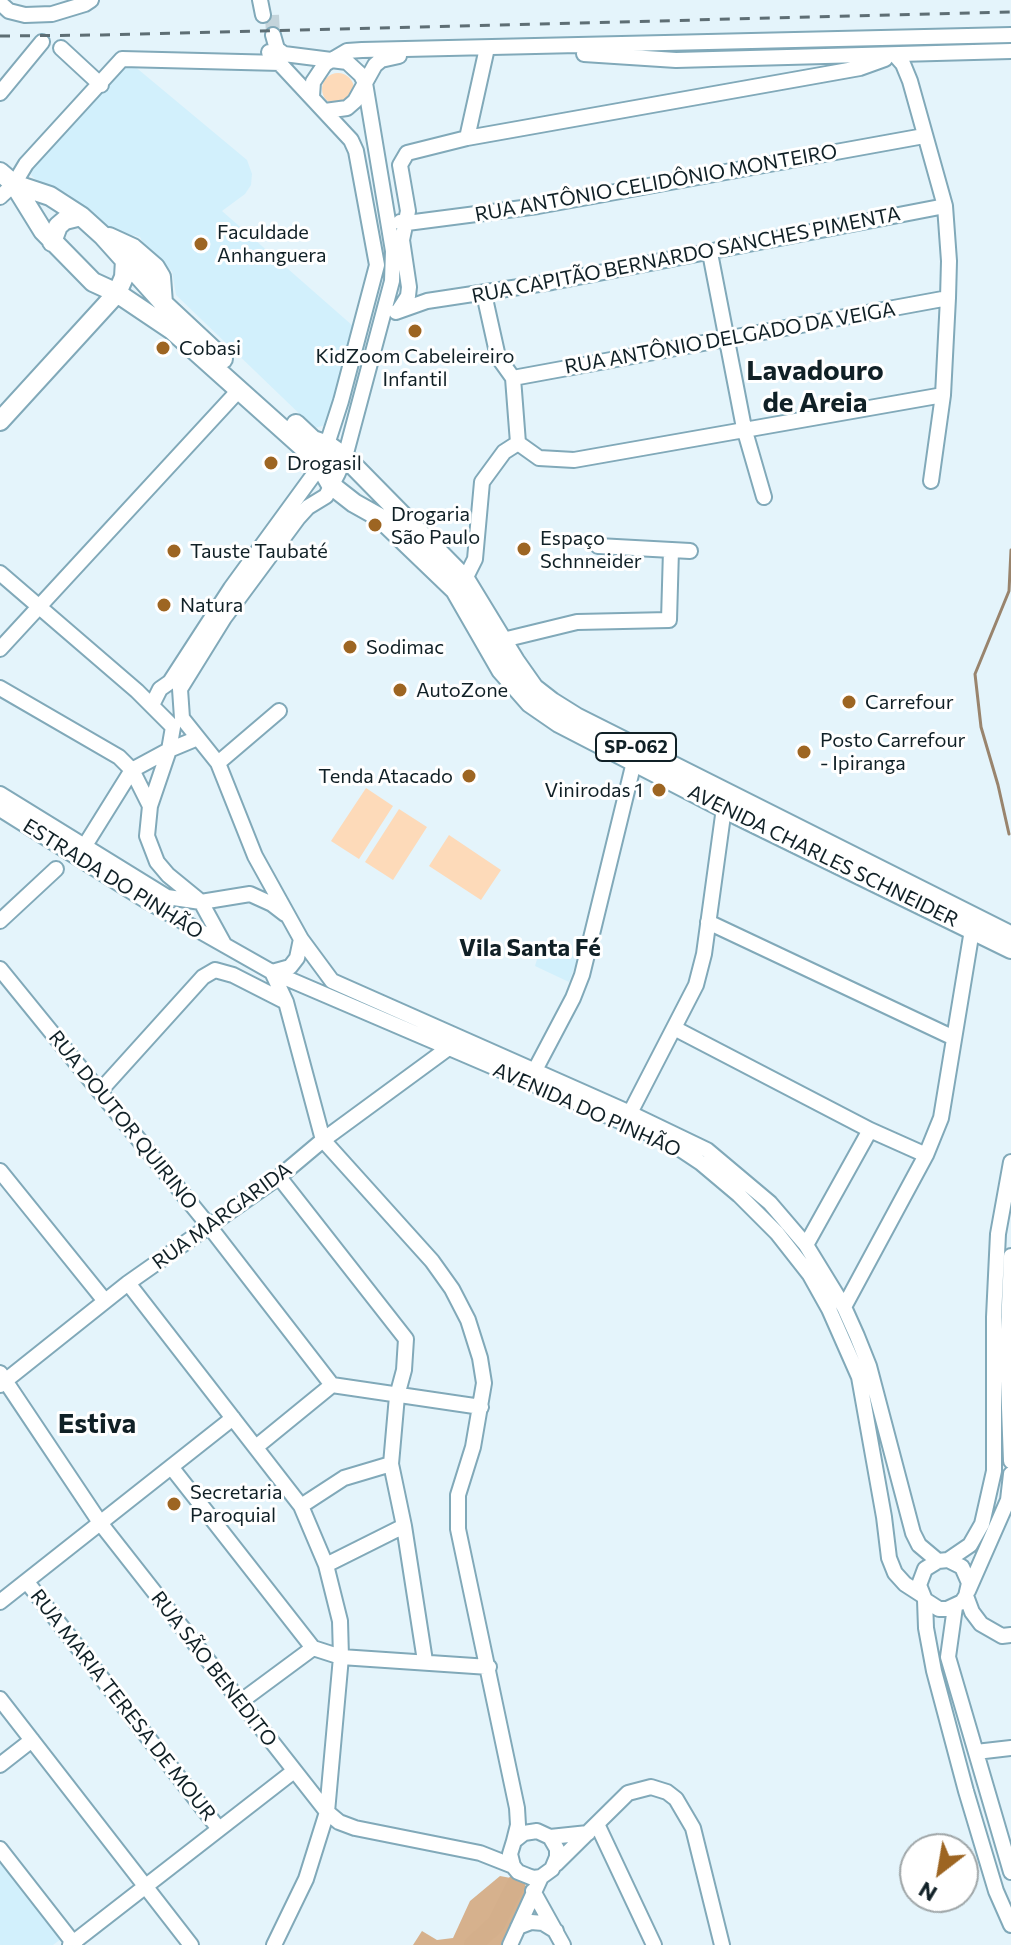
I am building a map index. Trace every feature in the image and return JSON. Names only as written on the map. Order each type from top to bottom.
[{"type":"main road","name":"AVENIDA CHARLES SCHNEIDER","points":[[5,184],[50,196],[81,216],[163,303],[313,440],[328,445],[345,457],[465,579],[534,688],[576,717],[1011,936]]},
{"type":"main road","name":"AVENIDA CHARLES SCHNEIDER","points":[[5,184],[52,242],[93,282],[117,293],[172,330],[303,447],[320,466],[329,490],[379,517],[455,590],[501,670],[530,703],[559,723],[634,762],[1011,949]]},
{"type":"main road","points":[[52,242],[58,226],[65,220],[81,216]]},
{"type":"main road","name":"SP-062","points":[[102,235],[133,248],[155,267],[161,277],[163,303]]},
{"type":"main road","points":[[0,421],[117,293],[124,277],[125,260]]},
{"type":"main road","points":[[354,503],[364,494],[369,483]]},
{"type":"street","points":[[0,3],[9,11],[25,15],[52,14],[91,0]]},
{"type":"street","points":[[260,0],[270,10]]},
{"type":"street","points":[[268,35],[284,54],[347,62],[356,68],[365,83],[393,268],[383,321],[369,361],[345,457],[329,490],[308,507],[284,535],[224,618],[171,705],[154,707],[160,689],[170,682],[231,588],[320,466],[366,312],[377,258],[356,151],[351,140],[270,53],[268,35]]},
{"type":"street","points":[[312,96],[313,82],[325,64],[347,51],[1011,35]]},
{"type":"street","points":[[399,310],[408,296],[409,287],[402,240],[408,211],[400,165],[407,153],[467,138],[860,68],[895,55],[905,44],[918,38]]},
{"type":"street","points":[[0,93],[42,42]]},
{"type":"street","points":[[61,48],[101,85]]},
{"type":"street","points":[[467,138],[486,50]]},
{"type":"street","points":[[325,111],[347,108],[355,101],[370,72],[381,60],[406,55],[486,50],[676,60],[1011,51]]},
{"type":"street","points":[[910,81],[921,54]]},
{"type":"street","points":[[895,55],[903,64],[910,81],[945,206],[948,298],[943,395],[931,481]]},
{"type":"street","points":[[5,184],[125,58],[281,63]]},
{"type":"street","name":"RUA ANTÔNIO CELIDÔNIO MONTEIRO","points":[[388,220],[407,223],[538,206],[924,136]]},
{"type":"street","name":"RUA CAPITÃO BERNARDO SANCHES PIMENTA","points":[[383,321],[399,310],[427,301],[484,294],[710,253],[945,206]]},
{"type":"street","points":[[710,253],[744,428],[764,497]]},
{"type":"street","points":[[409,287],[427,301]]},
{"type":"street","points":[[484,294],[498,357],[513,378],[518,443]]},
{"type":"street","name":"RUA ANTÔNIO DELGADO DA VEIGA","points":[[513,378],[948,298]]},
{"type":"street","points":[[366,312],[374,321],[383,321]]},
{"type":"street","points":[[355,350],[366,351],[369,361]]},
{"type":"street","points":[[0,649],[239,390]]},
{"type":"street","points":[[518,443],[539,458],[574,460],[943,395]]},
{"type":"street","points":[[465,579],[475,559],[482,482],[504,452],[518,443]]},
{"type":"street","points":[[598,546],[690,551]]},
{"type":"street","points":[[503,640],[577,622],[669,620],[671,550]]},
{"type":"street","points":[[0,573],[173,727],[169,750],[150,806],[147,836],[157,862],[201,902]]},
{"type":"street","points":[[0,688],[119,757],[132,770],[150,806]]},
{"type":"street","points":[[180,689],[182,718],[218,763],[255,856],[324,974],[341,986],[535,1070],[707,1150],[770,1203],[806,1245],[844,1307],[869,1366],[913,1533],[919,1545],[943,1560],[962,1567],[967,1575],[967,1594],[972,1612],[981,1624],[1007,1635]]},
{"type":"street","points":[[218,763],[279,711]]},
{"type":"street","points":[[84,847],[132,770],[196,736]]},
{"type":"street","points":[[535,1070],[582,975],[634,762]]},
{"type":"street","points":[[0,794],[167,897],[201,902],[250,894],[262,898],[291,920]]},
{"type":"street","points":[[630,1113],[696,985],[704,954],[724,808]]},
{"type":"street","name":"ESTRADA DO PINHÃO","points":[[0,809],[227,948],[272,972]]},
{"type":"street","points":[[0,921],[56,869]]},
{"type":"street","points":[[217,934],[218,911],[226,901],[238,894]]},
{"type":"street","name":"ESTRADA DO PINHÃO","points":[[201,902],[227,948]]},
{"type":"street","points":[[708,922],[954,1038]]},
{"type":"street","points":[[844,1307],[926,1155],[941,1118],[972,930]]},
{"type":"street","points":[[301,939],[297,958],[290,967],[272,972],[286,1002],[323,1140],[432,1261],[452,1289],[468,1320],[480,1358],[484,1383],[481,1407],[458,1495],[458,1529],[517,1808],[518,1825],[510,1854],[513,1866]]},
{"type":"street","name":"RUA DOUTOR QUIRINO","points":[[0,969],[209,1226],[332,1385]]},
{"type":"street","points":[[100,1091],[203,977],[215,970],[233,975],[286,1002]]},
{"type":"street","name":"AVENIDA DO PINHÃO","points":[[272,972],[671,1143],[739,1195],[777,1233],[810,1275],[847,1346],[859,1377],[889,1558],[895,1573],[924,1598]]},
{"type":"street","points":[[674,1028],[870,1130],[926,1155]]},
{"type":"street","name":"RUA MARGARIDA","points":[[2,1380],[128,1283],[279,1177],[323,1140],[447,1049]]},
{"type":"street","points":[[806,1245],[870,1130]]},
{"type":"street","points":[[1011,1162],[998,1234],[994,1317],[994,1471],[982,1524],[970,1545],[931,1564],[921,1577],[926,1628],[949,1725],[996,1891],[1011,1925]]},
{"type":"street","points":[[0,1171],[105,1301]]},
{"type":"street","points":[[279,1177],[406,1339],[391,1464],[425,1661]]},
{"type":"street","points":[[1011,1256],[1007,1354],[1011,1461]]},
{"type":"street","points":[[128,1283],[301,1506],[326,1565],[340,1621],[341,1657],[327,1812],[306,1879],[274,1945]]},
{"type":"street","name":"RUA SÃO BENEDITO","points":[[2,1380],[101,1524],[327,1812]]},
{"type":"street","points":[[256,1447],[332,1385],[481,1407]]},
{"type":"street","points":[[0,1602],[233,1418]]},
{"type":"street","points":[[301,1506],[344,1478],[391,1464]]},
{"type":"street","points":[[172,1468],[313,1648],[341,1657],[489,1667]]},
{"type":"street","points":[[1011,1474],[1008,1500],[967,1594],[955,1607],[948,1657],[1011,1872]]},
{"type":"street","points":[[326,1565],[404,1526]]},
{"type":"street","name":"RUA MARIA TERESA DE MOUR","points":[[27,1582],[219,1829]]},
{"type":"street","points":[[924,1598],[939,1609],[955,1607]]},
{"type":"street","points":[[240,1702],[313,1648]]},
{"type":"street","points":[[0,1699],[191,1945]]},
{"type":"street","points":[[0,1765],[32,1740]]},
{"type":"street","points":[[976,1752],[1011,1748]]},
{"type":"street","points":[[0,1849],[73,1944],[294,1771]]},
{"type":"street","points":[[510,1945],[541,1877],[628,1793],[651,1787],[676,1799],[693,1828],[722,1945]]},
{"type":"street","points":[[517,1808],[557,1849],[556,1864]]},
{"type":"street","points":[[327,1812],[339,1822],[355,1828],[480,1853],[513,1866],[525,1876],[541,1877]]},
{"type":"street","points":[[480,1853],[513,1843],[530,1831],[546,1835],[593,1829]]},
{"type":"street","points":[[593,1829],[654,1945]]},
{"type":"street","points":[[533,1891],[560,1938]]},
{"type":"street","points":[[518,1927],[531,1922],[543,1923],[560,1938]]},
{"type":"shaded area","name":"Faculdade Anhanguera","points":[[127,60],[247,160],[252,174],[251,185],[245,194],[222,211],[353,326],[329,424],[315,428],[309,423],[176,295],[172,271],[147,251],[140,237],[105,228],[68,194],[31,175],[34,164]]},
{"type":"shaded area","points":[[338,73],[349,78],[354,89],[349,100],[338,105],[327,100],[322,89],[327,78]]},
{"type":"shaded area","points":[[366,788],[393,806],[359,859],[331,841]]},
{"type":"shaded area","points":[[399,809],[427,827],[393,880],[365,862]]},
{"type":"shaded area","points":[[449,835],[501,870],[481,900],[429,866]]},
{"type":"shaded area","points":[[542,943],[578,958],[569,982],[535,966]]},
{"type":"shaded area","points":[[0,1860],[61,1939],[53,1945],[0,1945]]},
{"type":"shaded area","points":[[500,1876],[516,1879],[530,1889],[504,1945],[413,1945],[422,1931],[437,1940],[453,1938],[470,1901]]},
{"type":"waterway","points":[[1009,834],[981,727],[975,674],[1009,591],[1011,550]]},
{"type":"waterway","points":[[473,1945],[496,1924],[517,1882]]},
{"type":"tunnel","points":[[272,15],[273,35]]},
{"type":"railway","points":[[0,36],[1011,12]]},
{"type":"place","name":"Faculdade Anhanguera","points":[[201,244]]},
{"type":"place","name":"KidZoom Cabeleireiro Infantil","points":[[415,331]]},
{"type":"place","name":"Cobasi","points":[[163,348]]},
{"type":"place","name":"Drogasil","points":[[271,463]]},
{"type":"place","name":"Drogaria São Paulo","points":[[375,525]]},
{"type":"place","name":"Espaço Schnneider","points":[[524,549]]},
{"type":"place","name":"Tauste Taubaté","points":[[174,551]]},
{"type":"place","name":"Natura","points":[[164,605]]},
{"type":"place","name":"Sodimac","points":[[350,647]]},
{"type":"place","name":"AutoZone","points":[[400,690]]},
{"type":"place","name":"Carrefour","points":[[849,702]]},
{"type":"place","name":"Posto Carrefour - Ipiranga","points":[[804,752]]},
{"type":"place","name":"Tenda Atacado","points":[[469,776]]},
{"type":"place","name":"Vinirodas 1","points":[[659,790]]},
{"type":"place","name":"Secretaria Paroquial","points":[[174,1504]]},
{"type":"district","name":"Lavadouro de Areia","points":[[815,387]]},
{"type":"district","name":"Vila Santa Fé","points":[[530,948]]},
{"type":"district","name":"Estiva","points":[[97,1424]]}]
